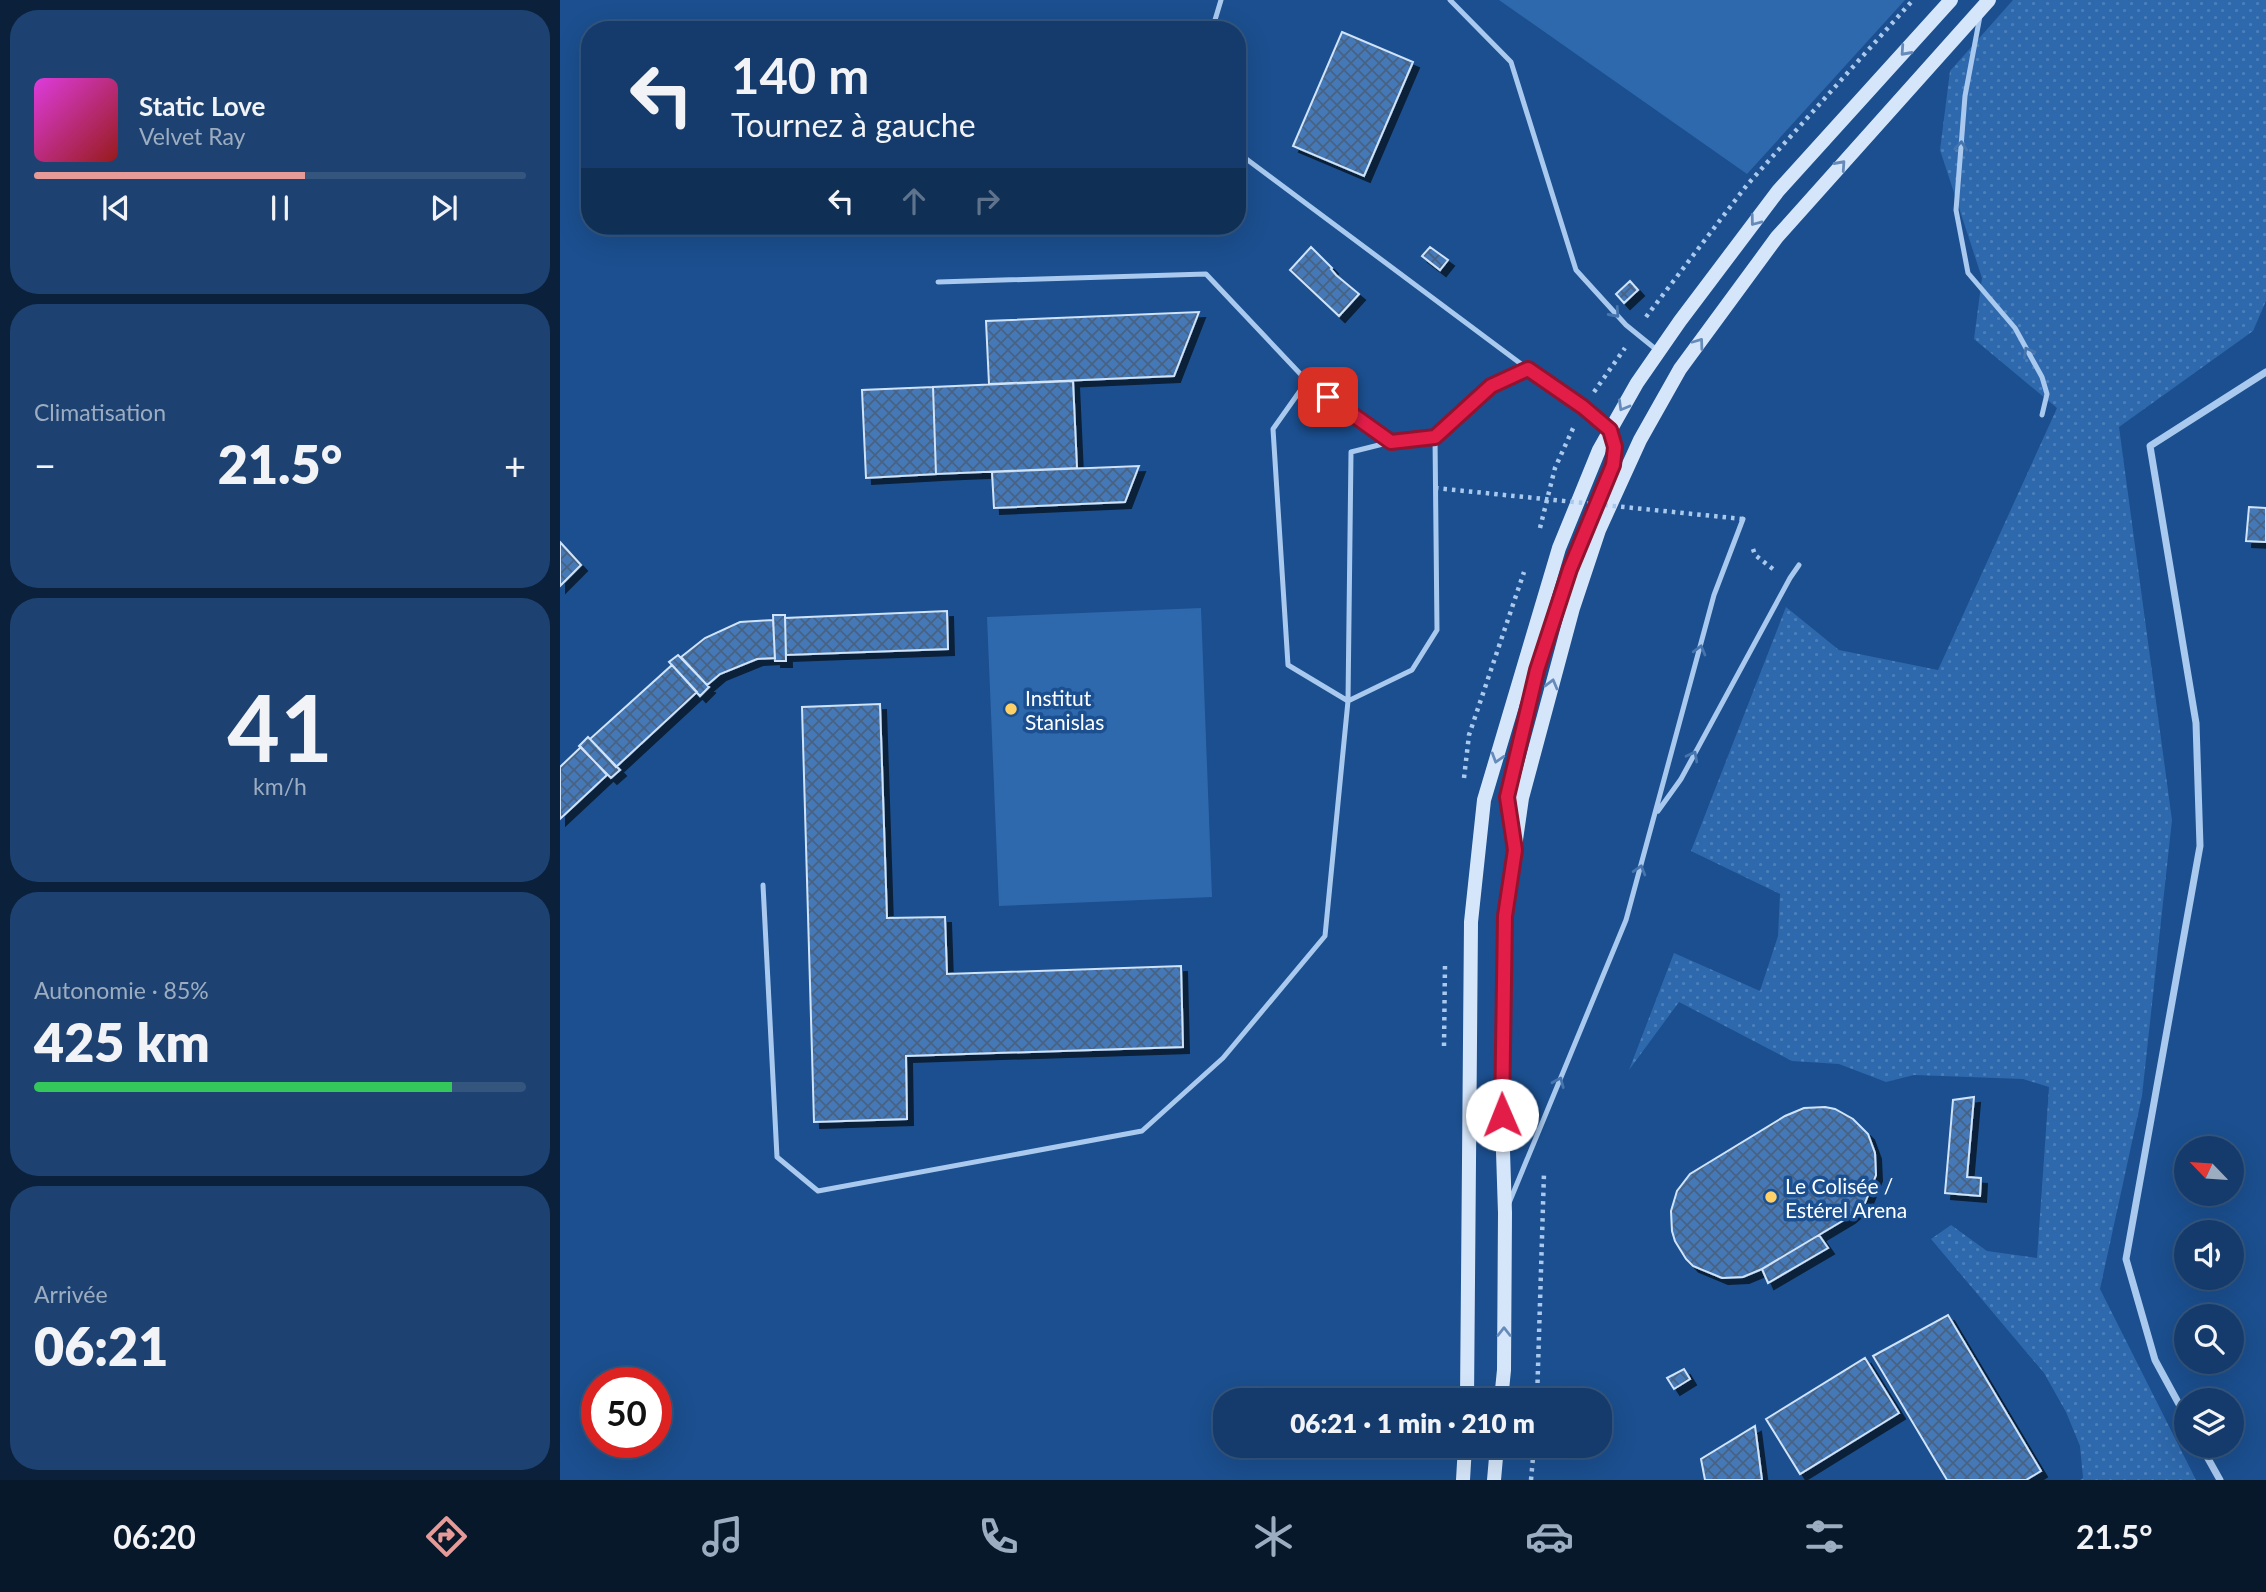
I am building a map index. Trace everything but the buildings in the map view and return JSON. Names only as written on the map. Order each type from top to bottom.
[{"type":"main road","points":[[1466,1388],[1471,922],[1484,800],[1559,548],[1599,450],[1658,351],[1778,191],[1951,0]]},
{"type":"main road","points":[[1502,1388],[1505,916],[1522,798],[1573,608],[1599,530],[1640,440],[1680,369],[1777,237],[1985,5]]},
{"type":"main road","points":[[1463,1480],[1464,1458]]},
{"type":"main road","points":[[1494,1480],[1496,1458]]},
{"type":"street","points":[[2174,1395],[2155,1360],[2126,1259],[2200,846],[2196,723],[2150,446],[2266,372]]},
{"type":"street","points":[[2208,1458],[2220,1480]]},
{"type":"lane","points":[[1215,21],[1221,0]]},
{"type":"lane","points":[[1450,0],[1511,62],[1576,270],[1635,333],[1658,351]]},
{"type":"lane","points":[[1985,5],[1965,96],[1955,210],[1968,273],[2015,328],[2042,377],[2047,394],[2042,415]]},
{"type":"lane","points":[[1246,159],[1583,407],[1610,430],[1615,447],[1613,465],[1561,592],[1529,695],[1507,797],[1515,850]]},
{"type":"lane","points":[[938,282],[1206,274],[1307,382],[1391,442]]},
{"type":"lane","points":[[763,885],[777,1157],[818,1191],[1142,1131],[1223,1058],[1325,936],[1348,701],[1351,452],[1391,442],[1435,437],[1491,386],[1528,369]]},
{"type":"lane","points":[[1307,382],[1273,429],[1288,665],[1348,701]]},
{"type":"lane","points":[[1348,701],[1412,670],[1437,630],[1435,437]]},
{"type":"lane","points":[[1505,1213],[1626,920],[1714,594],[1743,519]]},
{"type":"lane","points":[[1656,813],[1681,779],[1799,565]]},
{"type":"path","points":[[1565,444],[1583,407],[1653,307]]},
{"type":"path","points":[[1435,488],[1743,519],[1747,531]]},
{"type":"path","points":[[1751,543],[1755,555],[1777,572],[1790,578]]},
{"type":"path","points":[[1531,1480],[1533,1458]]},
{"type":"shaded area","points":[[1499,0],[1905,0],[1747,174]]},
{"type":"shaded area","points":[[2013,0],[2266,0],[2266,301],[2253,331],[2119,427],[2172,820],[2142,1096],[2100,1289],[2174,1436],[2174,1458],[2185,1458],[2196,1480],[2080,1480],[2083,1478],[2080,1446],[2066,1412],[2044,1373],[1931,1239],[1951,1225],[1987,1251],[2037,1258],[2049,1087],[2023,1079],[1914,1075],[1886,1082],[1839,1064],[1792,1061],[1679,1002],[1629,1070],[1674,953],[1760,991],[1778,936],[1780,894],[1691,851],[1786,607],[1839,650],[1938,670],[2057,408],[1974,339],[1982,278],[1940,150],[1950,71]]},
{"type":"shaded area","points":[[1201,608],[1212,897],[999,906],[987,617]]},
{"type":"place","name":"Institut Stanislas","points":[[1011,709]]},
{"type":"place","name":"Le Colisée / Estérel Arena","points":[[1771,1197]]},
{"type":"route","points":[[1328,397],[1391,442],[1435,437],[1491,386],[1528,369],[1583,407],[1610,430],[1614,439],[1613,465],[1561,592],[1529,695],[1507,797],[1515,850],[1505,916],[1502,1115]]}]
